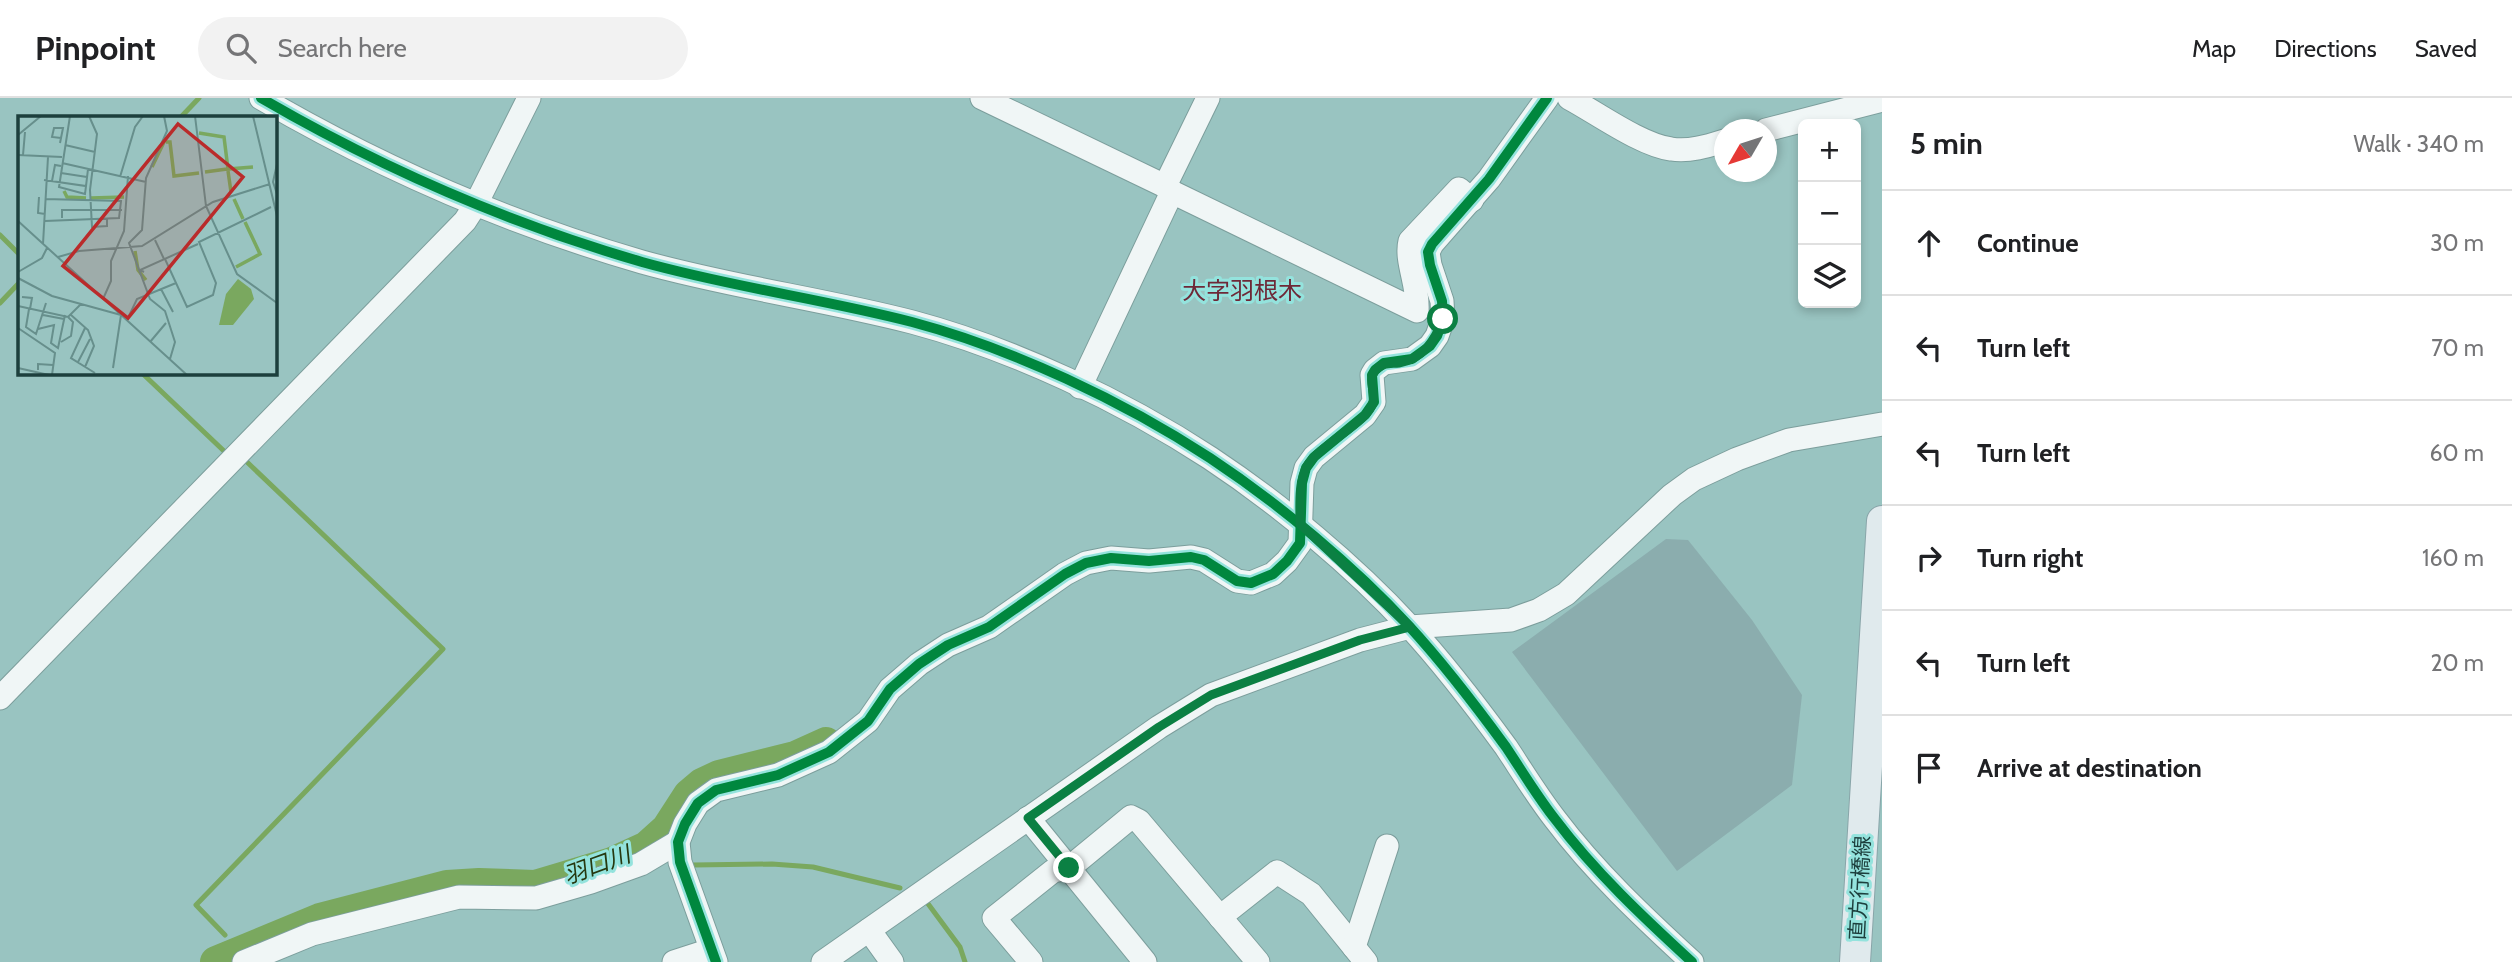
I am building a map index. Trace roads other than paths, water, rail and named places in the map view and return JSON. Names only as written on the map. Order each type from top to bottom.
[{"type":"main road","name":"直方行橋線","points":[[1855,962],[1882,521]]},
{"type":"street","points":[[261,98],[400,172],[520,223],[644,262],[746,288],[812,299],[915,323],[1022,359],[1131,412],[1210,458],[1300,524],[1410,627],[1468,698],[1553,817],[1594,868],[1692,962]]},
{"type":"street","points":[[0,698],[465,221],[528,98]]},
{"type":"street","points":[[982,98],[1417,311],[1418,295],[1408,250],[1410,241],[1460,189],[1472,200]]},
{"type":"street","points":[[1080,387],[1208,98]]},
{"type":"street","points":[[674,962],[714,956],[680,862],[678,842],[698,803],[716,790],[778,775],[829,752],[868,721],[890,689],[919,664],[948,645],[989,627],[1086,563],[1111,558],[1149,561],[1191,557],[1205,560],[1237,581],[1251,583],[1273,574],[1287,561],[1300,543],[1302,483],[1306,468],[1314,457],[1365,415],[1374,402],[1372,375],[1375,370],[1384,363],[1412,359],[1430,346],[1437,336],[1443,319],[1442,300],[1428,252],[1489,179],[1547,98]]},
{"type":"street","points":[[1569,98],[1651,143],[1672,150],[1714,144]]},
{"type":"street","points":[[1777,127],[1882,100]]},
{"type":"street","points":[[823,962],[1159,727],[1211,695],[1335,649],[1410,627],[1511,620],[1539,610],[1566,594],[1672,495],[1694,479],[1737,459],[1789,440],[1882,424]]},
{"type":"street","points":[[1031,962],[994,918],[1053,871],[1069,868],[1131,817],[1139,821],[1258,962]]},
{"type":"street","points":[[1028,818],[1145,962]]},
{"type":"street","points":[[244,962],[312,934],[459,897],[536,898],[641,864],[678,842]]},
{"type":"street","points":[[1360,954],[1387,846]]},
{"type":"street","points":[[1220,917],[1277,872],[1311,894],[1360,954]]},
{"type":"street","points":[[869,930],[892,962]]},
{"type":"waterway","points":[[182,116],[199,98]]},
{"type":"waterway","points":[[0,235],[18,253]]},
{"type":"waterway","points":[[0,303],[18,284]]},
{"type":"waterway","points":[[143,374],[225,452]]},
{"type":"waterway","points":[[225,935],[196,905],[443,649],[247,462]]},
{"type":"waterway","name":"羽口川","points":[[216,962],[320,919],[447,886],[535,886],[612,863],[647,847],[667,829],[689,795],[702,784],[719,776],[795,757],[826,743]]},
{"type":"waterway","points":[[693,865],[772,864],[813,867],[900,888]]},
{"type":"waterway","points":[[926,901],[960,947],[965,962]]},
{"type":"district","name":"大字羽根木","points":[[1242,291]]}]
